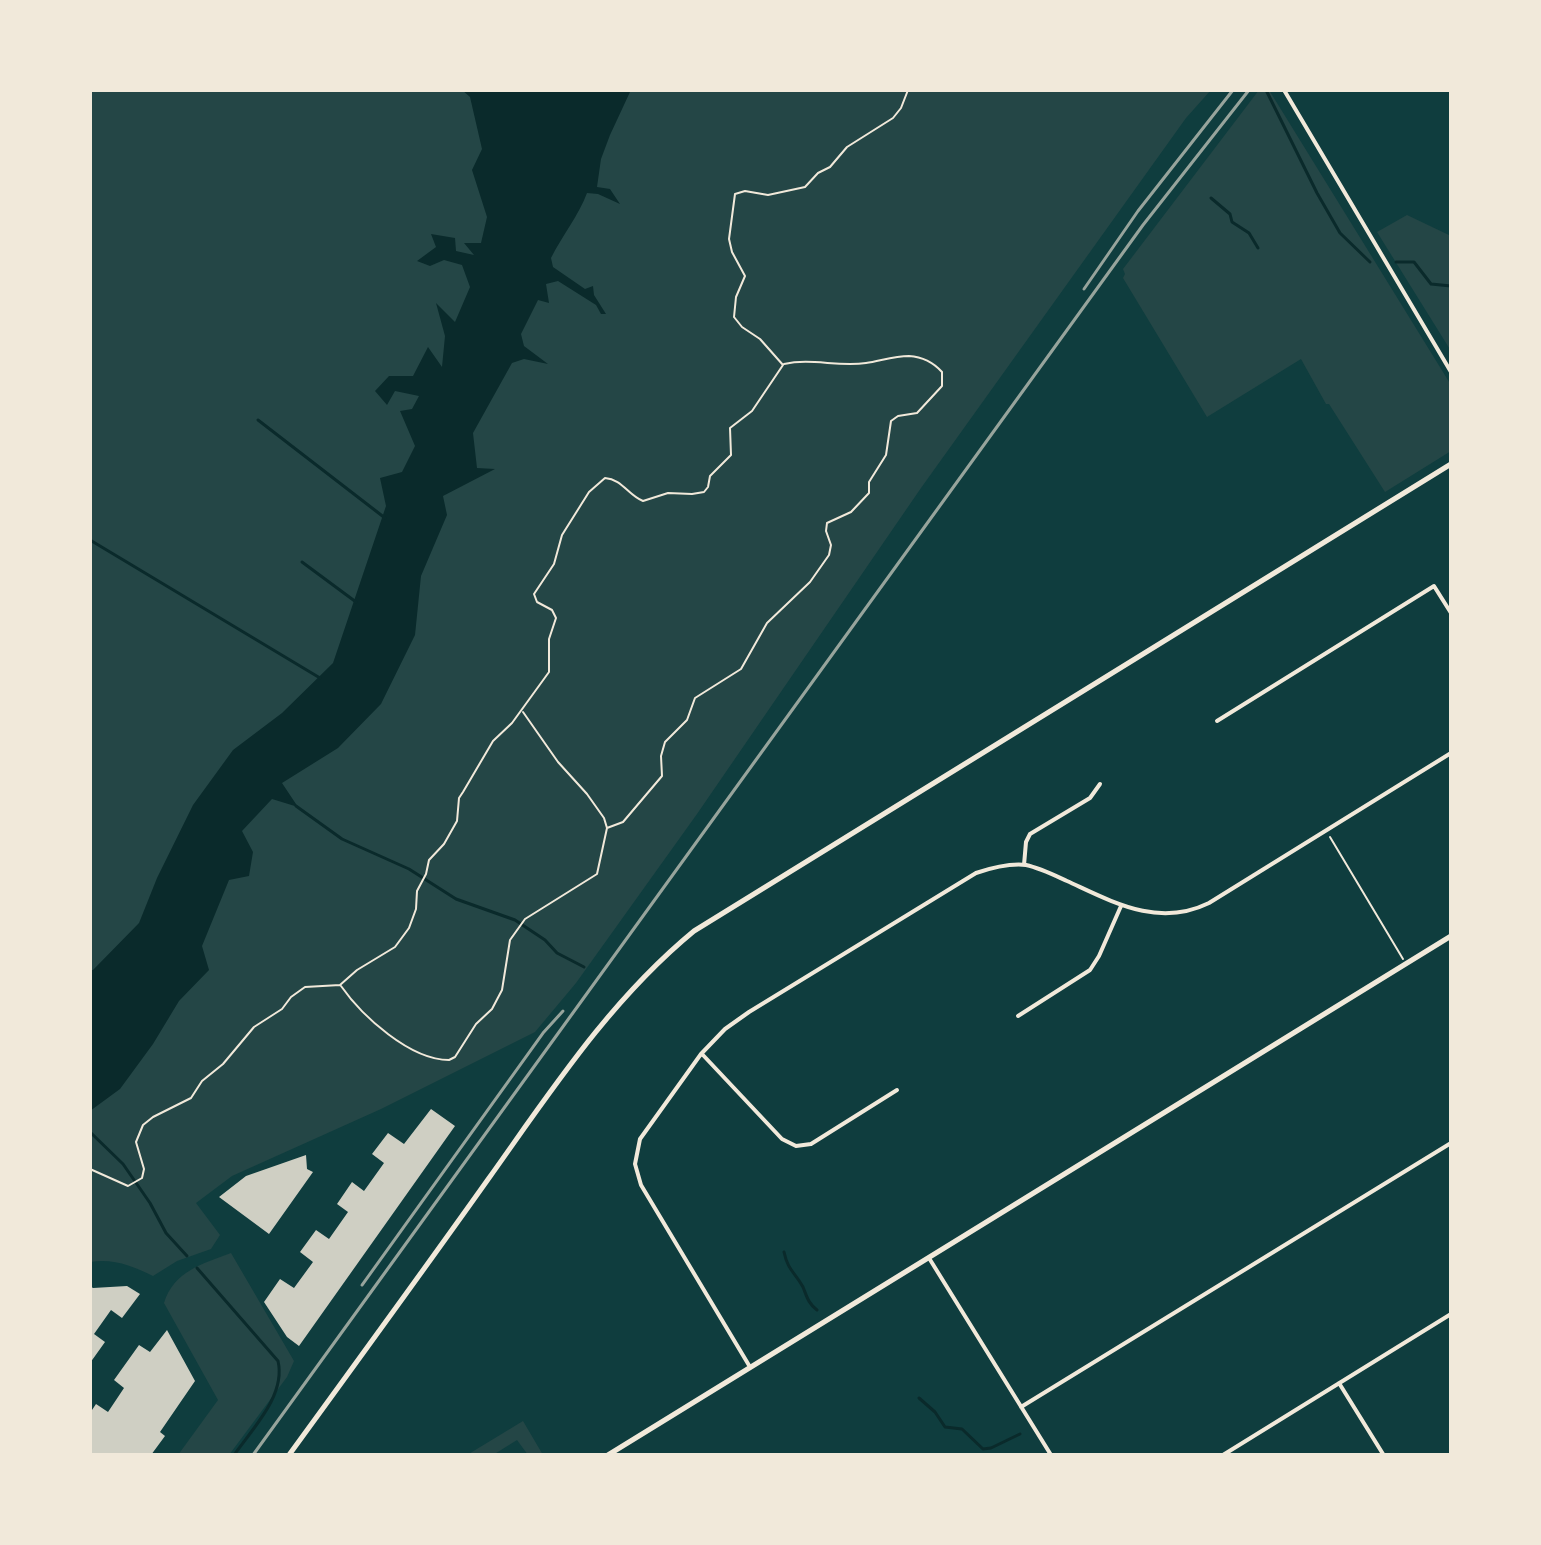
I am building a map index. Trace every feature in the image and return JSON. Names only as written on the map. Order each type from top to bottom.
[{"type":"street","points":[[1284,90],[1451,372]]},
{"type":"street","points":[[289,1455],[552,1088],[619,1002],[657,962],[694,931],[1451,464]]},
{"type":"street","points":[[1217,721],[1434,586],[1451,613]]},
{"type":"street","points":[[751,1368],[641,1185],[636,1171],[635,1157],[640,1139],[701,1054],[725,1029],[963,879],[990,868],[1024,865],[1139,912],[1164,915],[1200,908],[1451,753]]},
{"type":"street","points":[[1024,865],[1026,842],[1030,834],[1090,798],[1100,784]]},
{"type":"street","points":[[1018,1016],[1090,970],[1122,905]]},
{"type":"street","points":[[608,1455],[1451,936]]},
{"type":"street","points":[[701,1054],[782,1139],[796,1146],[811,1144],[897,1090]]},
{"type":"street","points":[[1021,1407],[1451,1143]]},
{"type":"street","points":[[929,1258],[1051,1455]]},
{"type":"street","points":[[1223,1455],[1451,1314]]},
{"type":"street","points":[[1339,1383],[1383,1454]]},
{"type":"path","points":[[783,365],[760,339],[742,327],[734,317],[736,297],[745,276],[732,252],[729,239],[735,194],[745,191],[768,195],[805,187],[818,173],[830,167],[847,147],[893,118],[908,90]]},
{"type":"path","points":[[90,1169],[128,1186],[138,1181],[144,1175],[144,1169],[136,1142],[143,1125],[191,1098],[202,1081],[223,1064],[254,1027],[282,1009],[291,997],[305,987],[340,985],[357,970],[395,947],[409,928],[416,909],[417,891],[429,860],[444,844],[457,821],[459,798],[493,741],[522,710],[550,668],[549,639],[556,618],[552,610],[537,602],[534,594],[554,564],[562,535],[600,480],[618,481],[643,501],[668,493],[699,494],[707,490],[710,476],[731,455],[730,428],[752,411],[783,365],[801,360],[864,364],[909,356],[935,364],[942,372],[942,386],[917,413],[908,417],[898,416],[891,421],[886,455],[869,482],[869,493],[851,512],[827,523],[826,531],[831,545],[829,555],[810,582],[767,623],[741,669],[695,698],[687,720],[665,742],[661,756],[662,776],[623,822],[607,828]]},
{"type":"path","points":[[340,985],[357,1009],[380,1029],[425,1054],[449,1060],[455,1057],[476,1024],[492,1009],[502,990],[510,940],[525,919],[597,874],[607,828],[604,818],[558,762],[522,710]]},
{"type":"path","points":[[1326,830],[1406,963]]},
{"type":"shaded area","points":[[90,90],[1211,90],[1186,118],[921,488],[697,814],[576,983],[535,1032],[381,1109],[232,1176],[196,1203],[220,1235],[211,1249],[177,1261],[153,1276],[123,1264],[90,1262]]},
{"type":"shaded area","points":[[462,90],[643,90],[630,92],[601,159],[597,187],[610,189],[620,204],[598,194],[587,193],[551,258],[553,267],[585,289],[593,286],[594,295],[606,314],[601,314],[596,305],[558,281],[546,284],[549,303],[538,300],[521,334],[524,346],[548,364],[524,359],[512,363],[473,433],[477,468],[495,469],[443,496],[447,515],[421,576],[415,635],[381,704],[338,748],[282,783],[298,807],[272,799],[242,831],[253,852],[249,876],[229,880],[202,946],[209,970],[179,1001],[120,1089],[90,1111],[90,970],[139,923],[193,805],[233,750],[282,713],[333,663],[386,506],[380,478],[402,472],[415,446],[400,411],[412,409],[419,396],[395,391],[387,405],[375,391],[389,376],[413,376],[428,347],[442,367],[445,336],[436,303],[455,322],[470,287],[462,265],[444,260],[430,266],[417,261],[436,247],[431,234],[455,238],[456,251],[474,255],[464,243],[481,243],[487,217],[472,170],[482,149],[470,97]]},
{"type":"shaded area","points":[[1259,90],[1269,90],[1451,385],[1451,451],[1385,492],[1329,404],[1326,404],[1301,359],[1207,417],[1123,278],[1123,269]]},
{"type":"shaded area","points":[[1407,215],[1451,236],[1451,351],[1377,232]]},
{"type":"shaded area","points":[[231,1253],[294,1361],[287,1377],[229,1455],[178,1455],[218,1400],[164,1303],[175,1283],[190,1270]]},
{"type":"shaded area","points":[[523,1421],[543,1455],[528,1455],[517,1440],[493,1455],[467,1455]]},
{"type":"building","points":[[431,1109],[455,1126],[299,1346],[287,1337],[264,1302],[280,1279],[294,1288],[313,1262],[300,1252],[316,1230],[329,1239],[348,1212],[337,1204],[352,1182],[364,1191],[384,1163],[372,1154],[388,1133],[404,1144]]},
{"type":"building","points":[[306,1155],[307,1169],[313,1172],[269,1234],[219,1197],[246,1176]]},
{"type":"building","points":[[90,1286],[127,1286],[140,1294],[122,1318],[111,1310],[94,1334],[105,1342],[90,1363]]},
{"type":"building","points":[[167,1330],[195,1381],[160,1432],[165,1436],[151,1455],[90,1455],[90,1413],[96,1404],[108,1412],[124,1388],[114,1380],[139,1345],[150,1352]]},
{"type":"waterway","points":[[1266,90],[1340,233],[1370,262]]},
{"type":"waterway","points":[[1211,198],[1230,214],[1232,222],[1249,233],[1258,248]]},
{"type":"waterway","points":[[1396,262],[1414,262],[1431,284],[1451,286]]},
{"type":"waterway","points":[[258,420],[385,518]]},
{"type":"waterway","points":[[90,540],[320,678]]},
{"type":"waterway","points":[[302,562],[356,602]]},
{"type":"waterway","points":[[296,806],[342,839],[409,869],[456,899],[515,920],[545,940],[557,953],[584,967]]},
{"type":"waterway","points":[[90,1132],[123,1164],[166,1233],[187,1256]]},
{"type":"waterway","points":[[784,1252],[817,1310]]},
{"type":"waterway","points":[[197,1268],[278,1361],[279,1374],[273,1399],[234,1455]]},
{"type":"waterway","points":[[919,1398],[935,1412],[945,1427],[962,1429],[983,1449],[1020,1434]]},
{"type":"railway","points":[[1084,289],[1138,211],[1233,90]]},
{"type":"railway","points":[[253,1455],[1143,225],[1249,90]]},
{"type":"railway","points":[[362,1285],[543,1033],[563,1011]]}]
